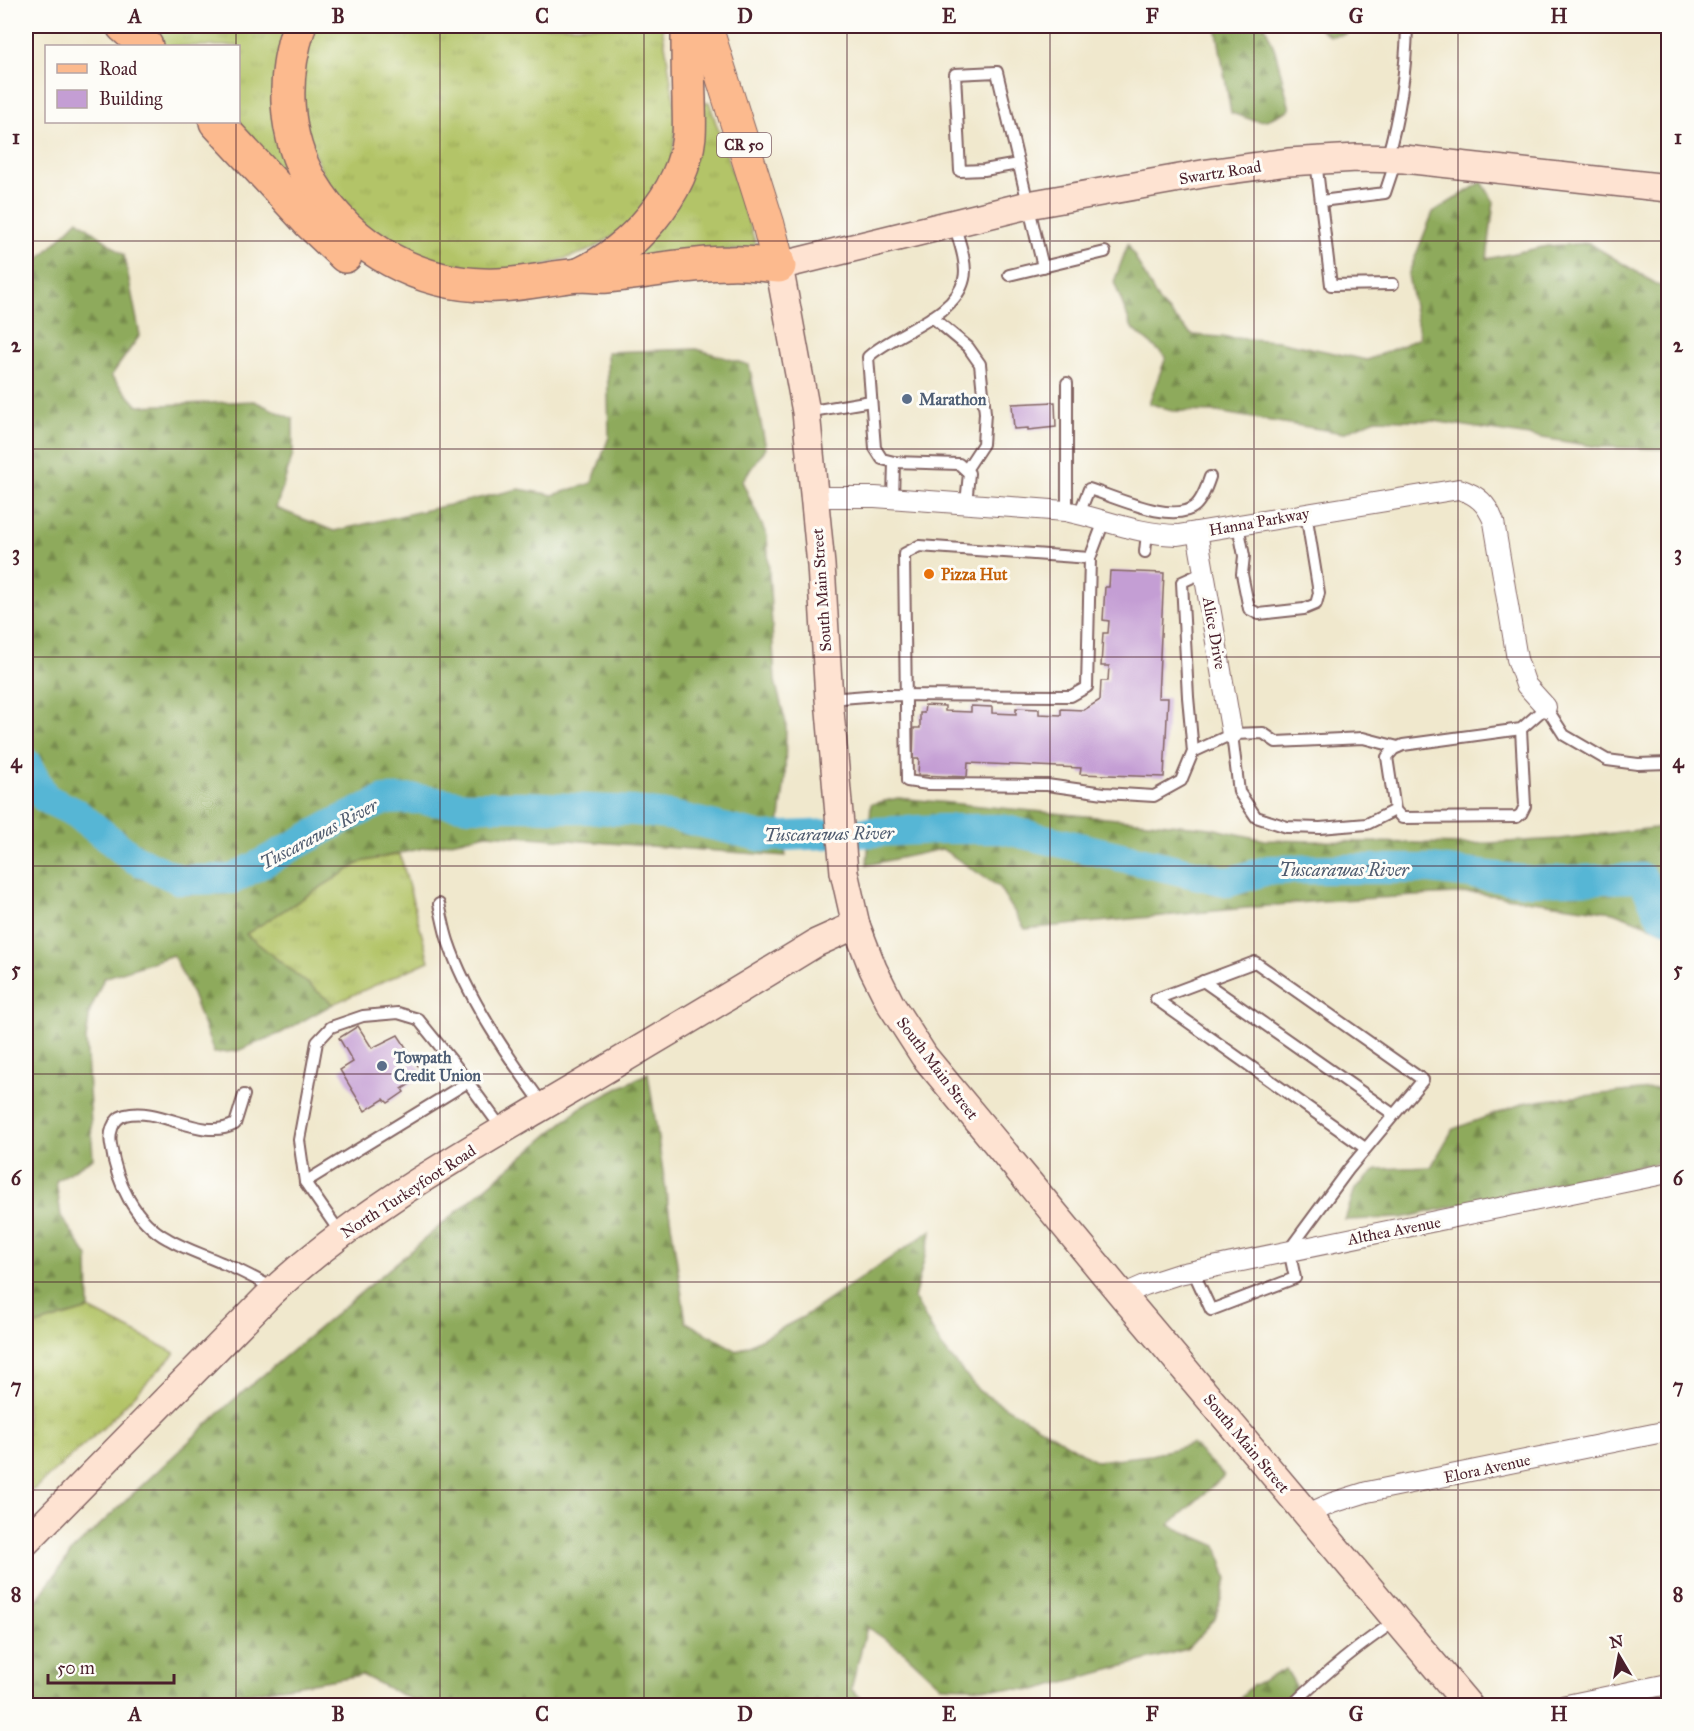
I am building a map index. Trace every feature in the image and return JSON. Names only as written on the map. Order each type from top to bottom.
[{"type":"highway","points":[[123,26],[145,45]]},
{"type":"highway","points":[[299,26],[292,47],[288,75],[288,115],[291,132],[308,176],[320,197],[339,222],[377,252],[417,272],[445,281],[472,285],[498,285],[579,275],[604,276],[729,263],[779,266]]},
{"type":"highway","points":[[579,275],[596,268],[644,228],[662,204],[676,179],[689,136],[688,26]]},
{"type":"highway","points":[[217,123],[334,247],[357,266],[377,278],[421,295],[449,302],[481,305],[511,304],[706,284],[779,266]]},
{"type":"main road","name":"South Main Street","points":[[706,26],[768,223],[779,266]]},
{"type":"street","name":"Swartz Road","points":[[779,266],[1028,205],[1208,173],[1288,162],[1392,158],[1464,164],[1668,188]]},
{"type":"street","name":"South Main Street","points":[[779,266],[806,412],[821,565],[829,699],[844,872],[856,926],[873,969],[890,1003],[924,1056],[1122,1295],[1469,1706]]},
{"type":"street","name":"Hanna Parkway","points":[[813,497],[893,498],[1073,513],[1104,521],[1146,542],[1447,489],[1459,489],[1471,493],[1482,501],[1494,522],[1516,659],[1526,685],[1546,707]]},
{"type":"street","name":"Alice Drive","points":[[1191,533],[1204,572],[1232,734]]},
{"type":"street","name":"North Turkeyfoot Road","points":[[26,1542],[276,1289],[341,1234],[424,1177],[816,943],[856,926]]},
{"type":"street","name":"Althea Avenue","points":[[1122,1295],[1145,1285],[1193,1271],[1668,1173]]},
{"type":"street","name":"Elora Avenue","points":[[1308,1514],[1332,1503],[1367,1492],[1668,1431]]},
{"type":"street","points":[[1562,1706],[1668,1684]]},
{"type":"lane","points":[[1321,201],[1385,193],[1404,80],[1407,26]]},
{"type":"lane","points":[[1018,164],[984,170],[960,171],[954,74],[997,72],[1043,267]]},
{"type":"lane","points":[[1316,160],[1331,285],[1393,284]]},
{"type":"lane","points":[[954,223],[962,252],[965,277],[955,298],[932,317],[893,338],[868,357],[875,448],[882,459],[894,462],[959,464],[969,473],[966,504]]},
{"type":"lane","points":[[1009,275],[1105,252]]},
{"type":"lane","points":[[932,317],[968,347],[980,364],[985,413],[982,444],[966,470]]},
{"type":"lane","points":[[1067,383],[1073,513]]},
{"type":"lane","points":[[806,412],[871,401]]},
{"type":"lane","points":[[893,498],[894,462]]},
{"type":"lane","points":[[1073,513],[1089,489],[1143,507],[1181,512],[1195,506],[1210,477]]},
{"type":"lane","points":[[1181,512],[1191,533]]},
{"type":"lane","points":[[1238,525],[1244,556],[1242,574],[1249,609],[1259,614],[1304,609],[1316,604],[1319,593],[1306,513]]},
{"type":"lane","points":[[829,699],[906,695],[1071,696],[1087,687],[1090,558],[1104,521]]},
{"type":"lane","points":[[1090,558],[919,546],[904,554],[907,782],[1047,786],[1154,796],[1181,781],[1193,752],[1182,582],[1204,572]]},
{"type":"lane","points":[[1521,729],[1525,806],[1517,817],[1402,818],[1395,810],[1387,757],[1398,747],[1521,729],[1546,707],[1564,735],[1607,760],[1638,764],[1668,763]]},
{"type":"lane","points":[[1193,752],[1232,734],[1263,733],[1276,742],[1363,738],[1398,747]]},
{"type":"lane","points":[[1232,734],[1239,792],[1256,817],[1287,827],[1320,828],[1367,824],[1395,810]]},
{"type":"lane","points":[[439,904],[448,940],[464,980],[509,1059],[544,1106]]},
{"type":"lane","points":[[1193,1271],[1211,1310],[1295,1278],[1289,1250],[1365,1149],[1423,1080],[1255,962],[1156,999],[1365,1149]]},
{"type":"lane","points":[[1203,981],[1393,1114]]},
{"type":"lane","points":[[341,1234],[305,1182],[299,1140],[317,1042],[331,1027],[363,1016],[398,1013],[418,1019],[503,1130]]},
{"type":"lane","points":[[305,1182],[468,1082]]},
{"type":"lane","points":[[244,1095],[235,1124],[224,1130],[201,1128],[143,1113],[122,1116],[113,1125],[109,1136],[115,1170],[130,1203],[145,1220],[166,1239],[230,1266],[276,1289]]},
{"type":"lane","points":[[1291,1706],[1364,1642],[1397,1620]]},
{"type":"green space","points":[[143,26],[285,26],[306,194],[234,123],[240,123],[240,45],[163,45]]},
{"type":"green space","points":[[310,26],[662,26],[677,118],[671,169],[635,223],[588,251],[527,271],[470,274],[400,253],[348,215],[326,181],[312,148],[305,122],[299,63]]},
{"type":"green space","points":[[1216,26],[1265,26],[1275,50],[1290,109],[1261,121],[1231,113]]},
{"type":"green space","points":[[1316,26],[1346,26],[1346,34],[1330,36]]},
{"type":"green space","points":[[709,102],[757,248],[621,261],[701,103]]},
{"type":"green space","points":[[1482,182],[1494,202],[1487,259],[1547,246],[1589,243],[1668,291],[1668,449],[1599,447],[1434,421],[1376,419],[1343,433],[1217,412],[1172,411],[1149,403],[1166,357],[1132,328],[1114,282],[1128,244],[1159,302],[1192,335],[1278,341],[1367,360],[1420,338],[1408,275],[1433,212]]},
{"type":"green space","points":[[78,220],[124,255],[140,335],[111,376],[138,406],[254,401],[293,419],[293,454],[276,508],[334,531],[519,489],[553,495],[592,483],[609,437],[607,352],[697,349],[749,365],[766,448],[742,481],[767,536],[775,681],[786,723],[785,779],[779,826],[786,856],[487,834],[361,862],[246,934],[333,1004],[281,1033],[237,1051],[214,1053],[191,992],[173,955],[104,978],[90,1011],[86,1039],[93,1158],[56,1181],[61,1216],[88,1257],[89,1309],[26,1328],[26,272]]},
{"type":"green space","points":[[898,798],[1211,828],[1265,840],[1470,844],[1559,839],[1668,825],[1668,933],[1613,912],[1475,893],[1320,901],[1025,929],[999,887],[942,849],[867,865],[871,804]]},
{"type":"green space","points":[[400,854],[429,961],[333,1004],[245,934],[361,862]]},
{"type":"green space","points":[[648,1073],[686,1322],[737,1351],[803,1317],[932,1230],[914,1298],[942,1347],[979,1391],[1096,1461],[1151,1455],[1192,1444],[1224,1476],[1169,1525],[1217,1546],[1227,1579],[1215,1619],[1187,1649],[1035,1690],[941,1686],[904,1652],[867,1627],[851,1689],[870,1706],[427,1705],[416,1702],[362,1675],[175,1705],[26,1705],[26,1615],[73,1550],[230,1403],[580,1108]]},
{"type":"green space","points":[[1668,1087],[1668,1161],[1611,1171],[1402,1218],[1345,1220],[1355,1189],[1377,1169],[1431,1167],[1453,1129],[1527,1102]]},
{"type":"green space","points":[[89,1309],[175,1353],[102,1429],[26,1496],[26,1328]]},
{"type":"green space","points":[[1286,1669],[1307,1705],[1231,1706],[1252,1686]]},
{"type":"green space","points":[[1668,1694],[1668,1705],[1614,1705]]},
{"type":"building","points":[[1055,402],[1056,427],[1014,429],[1012,404]]},
{"type":"building","points":[[1110,571],[1164,573],[1158,698],[1168,698],[1164,777],[1080,774],[1081,768],[968,763],[967,777],[918,775],[919,759],[913,759],[914,728],[920,728],[920,713],[924,713],[925,705],[945,706],[945,711],[971,712],[971,706],[992,707],[992,713],[1016,714],[1016,708],[1039,709],[1039,714],[1061,715],[1061,709],[1084,710],[1100,700],[1101,681],[1108,681],[1109,666],[1101,666],[1103,633],[1108,633],[1109,621],[1103,620],[1105,587],[1109,587]]},
{"type":"building","name":"Towpath Credit Union","points":[[358,1026],[372,1048],[398,1035],[424,1075],[402,1089],[404,1092],[388,1103],[384,1099],[365,1111],[340,1070],[353,1062],[339,1038]]},
{"type":"waterway","name":"Tuscarawas River","points":[[26,763],[45,798],[76,813],[133,858],[180,880],[233,879],[337,822],[384,800],[418,799],[468,806],[635,811],[673,816],[763,837],[942,829],[1002,829],[1229,882],[1268,870],[1324,869],[1430,869],[1532,881],[1642,878],[1660,914],[1668,918]]},
{"type":"place","name":"Marathon","points":[[907,399]]},
{"type":"place","name":"Pizza Hut","points":[[929,574]]},
{"type":"place","name":"Towpath Credit Union","points":[[382,1066]]}]
